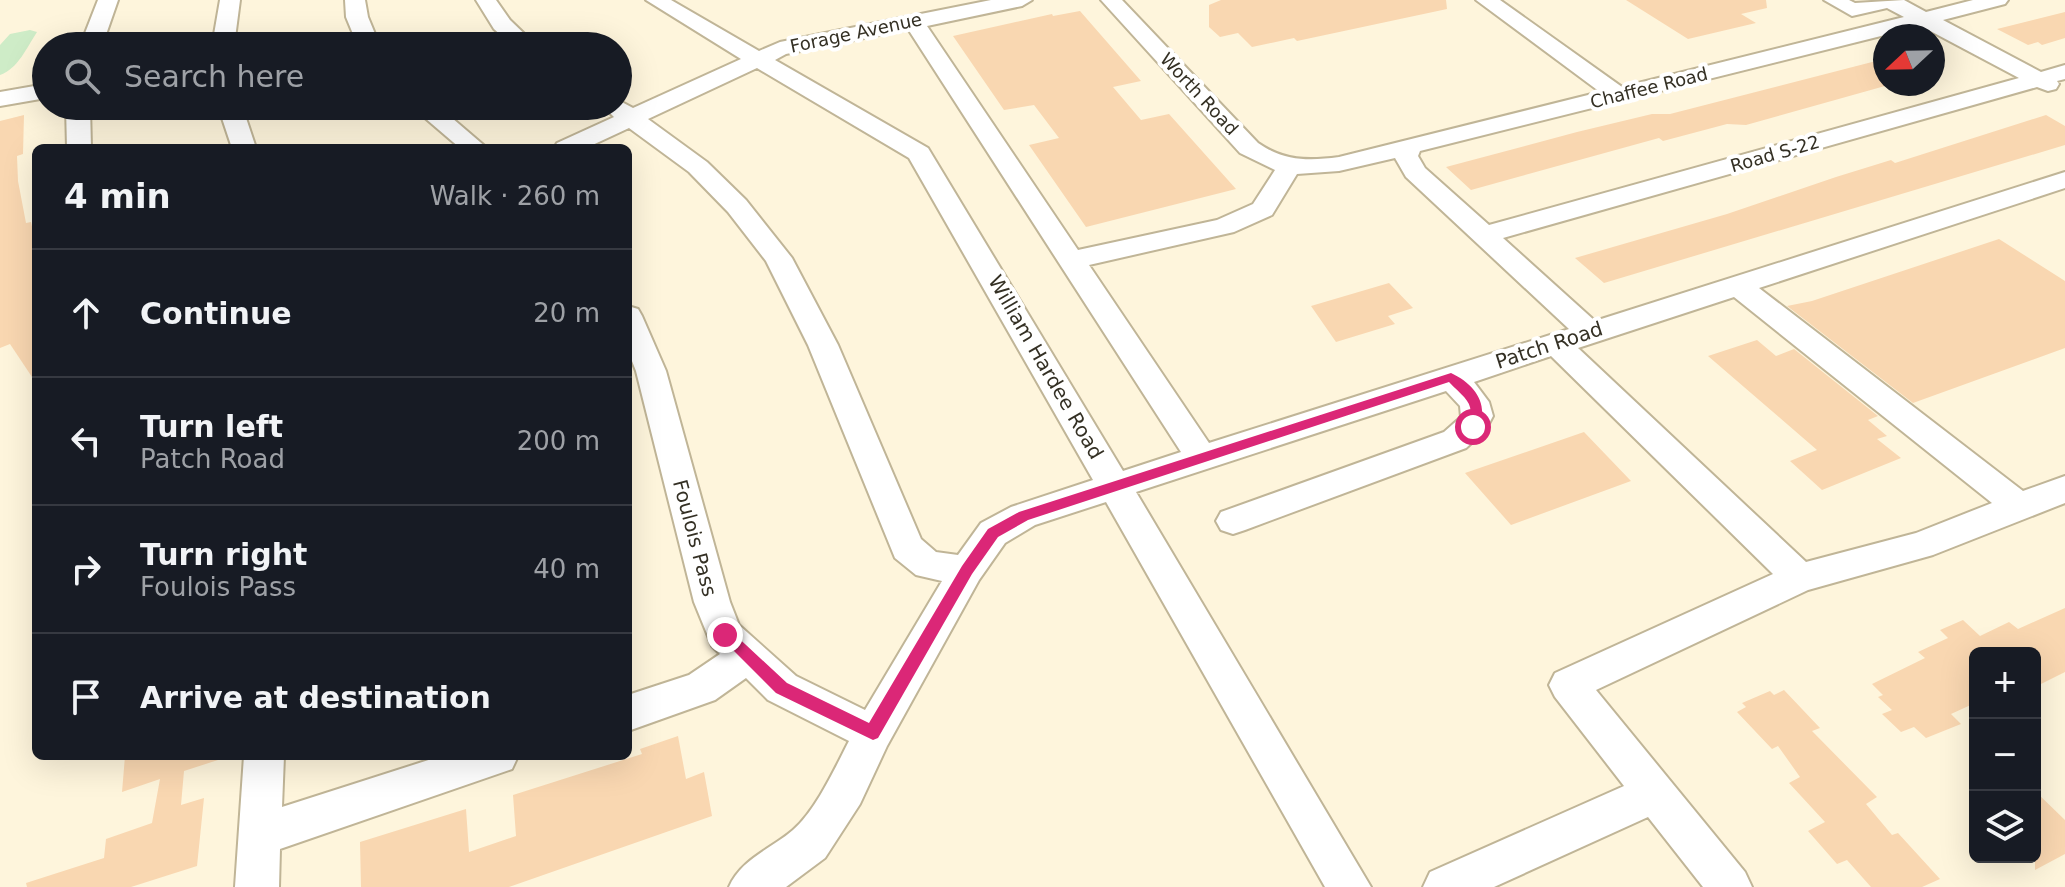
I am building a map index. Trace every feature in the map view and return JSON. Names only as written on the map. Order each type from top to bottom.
[{"type":"street","points":[[96,32],[108,0]]},
{"type":"street","points":[[225,32],[230,0]]},
{"type":"street","points":[[355,0],[363,32]]},
{"type":"street","points":[[486,0],[511,32]]},
{"type":"street","name":"William Hardee Road","points":[[656,0],[919,153],[1349,887]]},
{"type":"street","name":"Forage Avenue","points":[[632,109],[793,45],[1022,0]]},
{"type":"street","name":"Worth Road","points":[[1111,0],[1249,148],[1262,158],[1293,168]]},
{"type":"street","points":[[1486,0],[1619,95]]},
{"type":"street","points":[[1834,0],[1852,10],[1889,0],[2065,93]]},
{"type":"street","name":"Chaffee Road","points":[[1293,168],[1339,164],[1998,0]]},
{"type":"street","points":[[913,21],[1202,458]]},
{"type":"street","name":"Road S-22","points":[[1485,235],[2065,72]]},
{"type":"street","points":[[0,99],[32,93]]},
{"type":"street","points":[[632,118],[706,174],[778,258],[823,345],[907,548],[928,565],[967,570]]},
{"type":"street","points":[[78,120],[79,144]]},
{"type":"street","points":[[235,120],[243,144]]},
{"type":"street","points":[[440,120],[470,144]]},
{"type":"street","name":"Forage Avenue","points":[[572,144],[611,120]]},
{"type":"street","points":[[1409,146],[1406,156],[1415,172],[1589,332]]},
{"type":"street","points":[[1071,260],[1225,226],[1263,209],[1293,168]]},
{"type":"street","name":"Patch Road","points":[[751,887],[810,843],[846,790],[873,733],[967,570],[993,533],[1023,516],[2065,180]]},
{"type":"street","points":[[1737,285],[2021,508]]},
{"type":"street","name":"Foulois Pass","points":[[632,326],[651,371],[712,602],[725,635],[782,688],[873,733]]},
{"type":"street","points":[[1555,343],[1800,578]]},
{"type":"street","points":[[1233,521],[1455,440],[1473,427],[1479,413],[1476,401],[1451,377]]},
{"type":"street","points":[[1725,886],[1568,685],[1800,578],[1921,545],[2065,489]]},
{"type":"street","points":[[632,712],[701,688],[746,657]]},
{"type":"street","points":[[257,887],[264,760]]},
{"type":"street","points":[[260,835],[486,760]]},
{"type":"street","points":[[1445,887],[1653,794]]},
{"type":"green space","points":[[30,30],[37,32],[32,32],[32,40],[22,57],[0,75],[0,45],[10,34]]},
{"type":"building","points":[[1221,0],[1446,0],[1447,9],[1297,41],[1294,38],[1252,47],[1238,33],[1220,37],[1209,27],[1209,5]]},
{"type":"building","points":[[1626,0],[1766,0],[1767,8],[1741,14],[1756,23],[1688,39]]},
{"type":"building","points":[[1080,11],[1141,81],[1113,87],[1141,120],[1169,114],[1236,189],[1086,227],[1029,145],[1059,138],[1034,105],[1004,110],[953,36],[1052,14]]},
{"type":"building","points":[[2065,12],[2065,38],[2042,45],[2038,42],[2028,45],[1997,29]]},
{"type":"building","points":[[1873,62],[1873,89],[1746,125],[1727,124],[1663,141],[1659,138],[1471,190],[1446,167],[1652,114],[1670,114]]},
{"type":"building","points":[[24,115],[23,154],[17,156],[26,223],[31,222],[32,227],[32,377],[10,344],[0,348],[0,121]]},
{"type":"building","points":[[2046,115],[2065,126],[2065,145],[1604,283],[1575,258],[1727,214],[1891,160],[1895,163]]},
{"type":"building","points":[[1999,239],[2065,281],[2065,348],[1913,403],[1787,306],[1812,301]]},
{"type":"building","points":[[1389,283],[1413,308],[1388,316],[1395,324],[1336,342],[1311,306]]},
{"type":"building","points":[[1757,340],[1776,356],[1794,349],[1878,416],[1868,420],[1887,436],[1877,439],[1901,458],[1822,490],[1790,461],[1817,450],[1708,356]]},
{"type":"building","points":[[1584,432],[1631,481],[1511,525],[1465,473]]},
{"type":"building","points":[[2065,608],[2065,672],[2041,684],[2041,647],[1969,647],[1969,706],[1951,714],[1961,724],[1926,738],[1914,727],[1901,732],[1882,714],[1892,710],[1878,697],[1883,695],[1872,684],[1925,658],[1918,652],[1948,638],[1940,630],[1963,620],[1980,636],[2009,622],[2018,629]]},
{"type":"building","points":[[1784,690],[1820,728],[1812,731],[1877,797],[1866,804],[1892,835],[1898,833],[1940,879],[1922,887],[1871,887],[1847,860],[1837,864],[1808,831],[1825,822],[1789,783],[1800,777],[1778,746],[1772,749],[1737,712],[1746,707],[1742,703],[1770,691],[1774,695]]},
{"type":"building","points":[[678,736],[686,779],[704,772],[712,816],[509,887],[361,887],[360,842],[466,809],[469,852],[516,836],[513,795],[623,760],[632,760],[632,757],[642,754],[640,749]]},
{"type":"building","points":[[125,760],[218,760],[184,771],[181,805],[204,798],[197,866],[131,887],[27,887],[26,883],[104,858],[106,839],[152,823],[160,779],[122,792]]},
{"type":"building","points":[[2041,797],[2065,820],[2065,854],[2035,870],[2035,863],[2041,863]]},
{"type":"route","points":[[725,635],[782,688],[873,733],[967,570],[993,533],[1023,516],[1451,377],[1476,401],[1479,413],[1473,427]]}]
